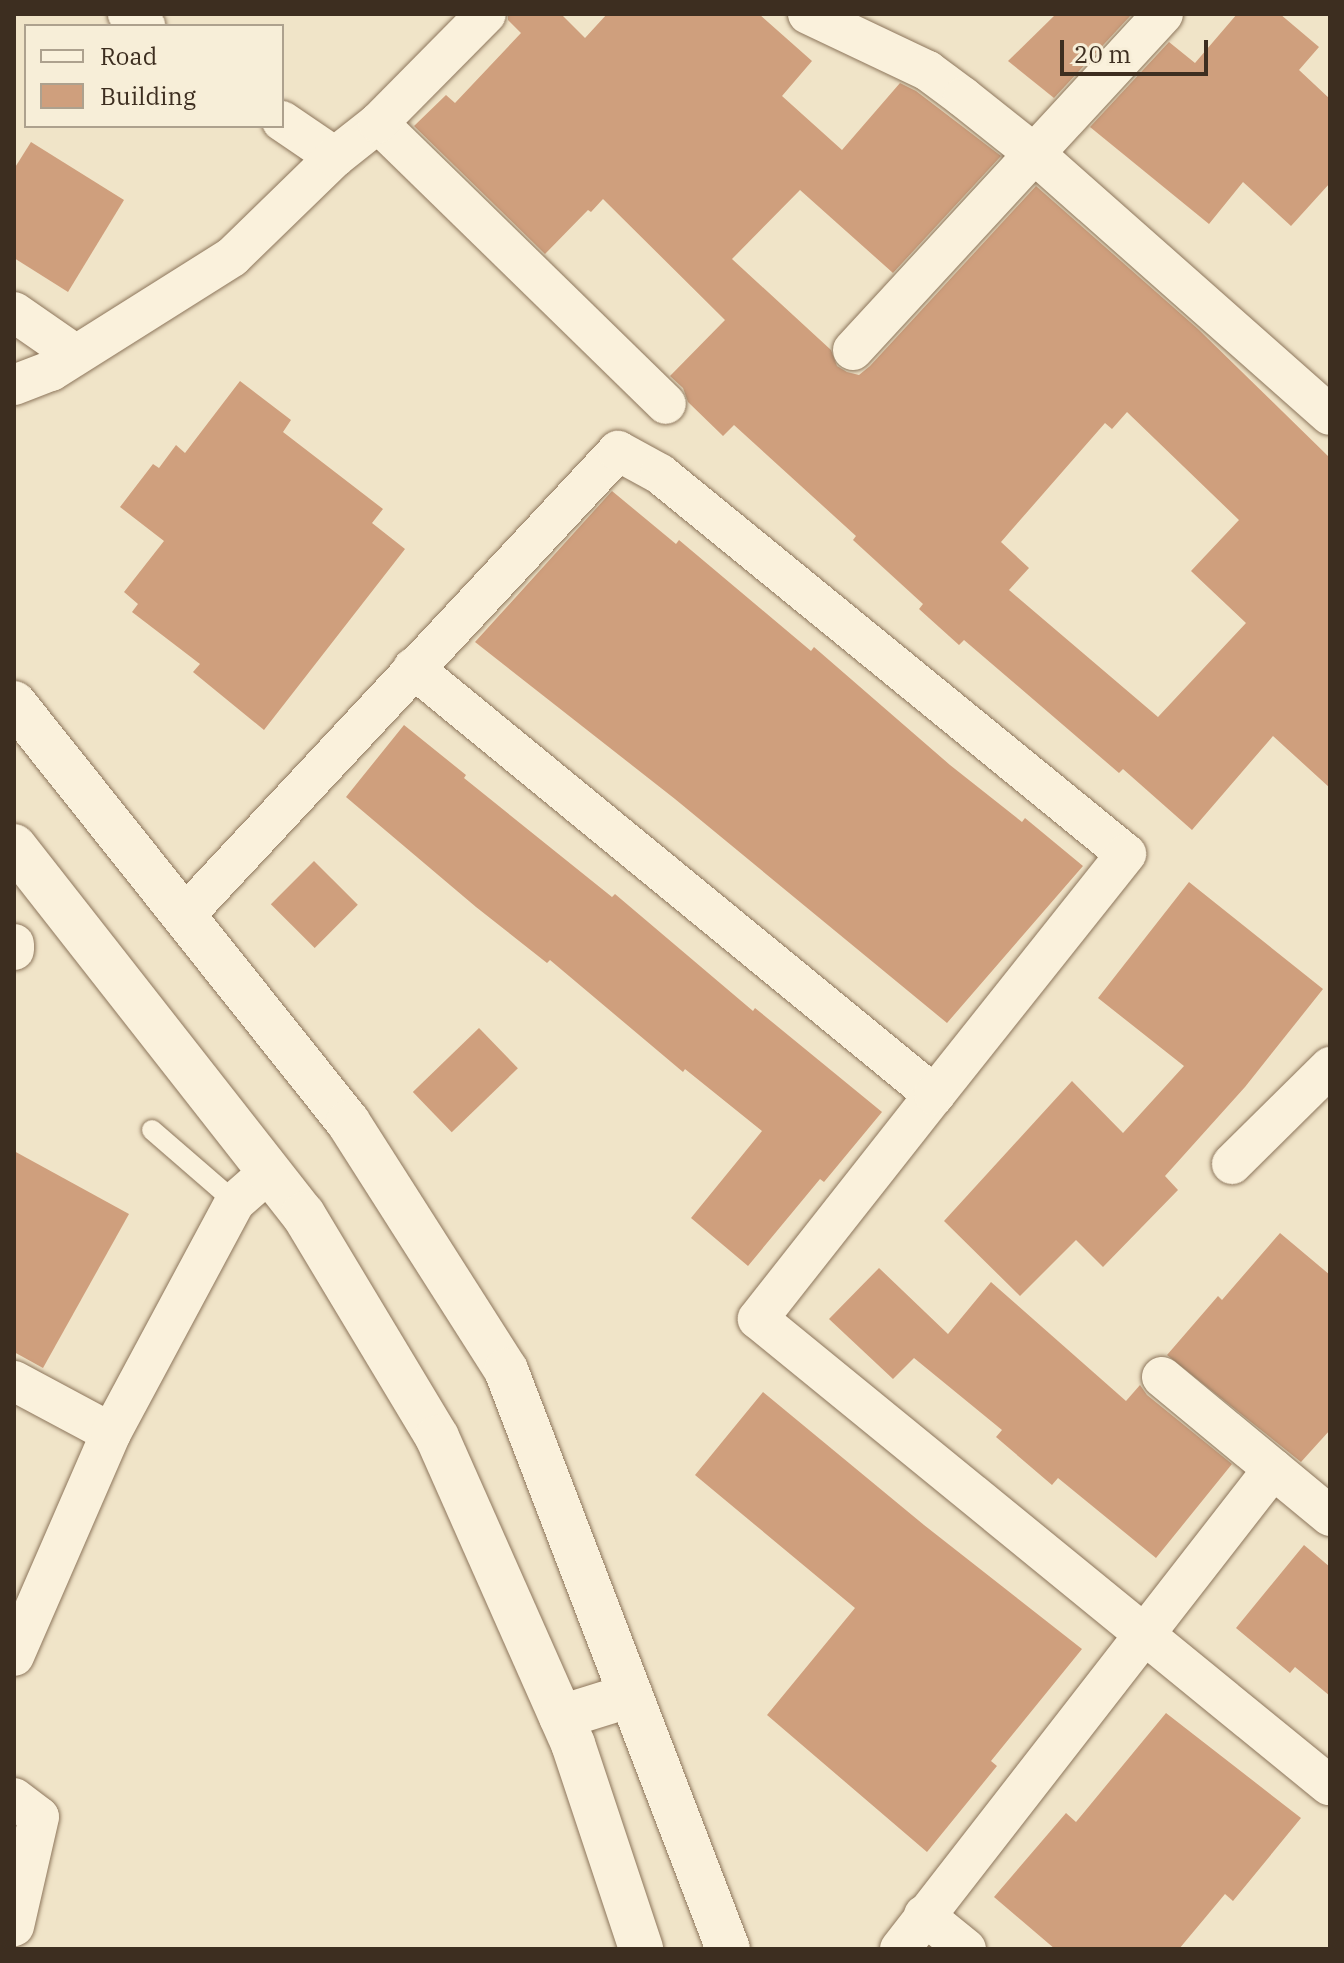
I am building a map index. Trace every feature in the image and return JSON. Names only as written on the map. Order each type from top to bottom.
[{"type":"main road","points":[[14,703],[348,1122],[506,1370],[728,1949]]},
{"type":"main road","points":[[14,846],[303,1214],[437,1437],[573,1744],[641,1949]]},
{"type":"main road","points":[[561,1717],[631,1695]]},
{"type":"street","points":[[14,385],[51,371],[232,257],[335,157],[378,123],[486,14]]},
{"type":"street","points":[[808,14],[928,71],[1036,155],[1330,415]]},
{"type":"street","points":[[853,350],[1163,14]]},
{"type":"street","points":[[284,122],[335,157]]},
{"type":"street","points":[[378,123],[666,404]]},
{"type":"street","points":[[14,312],[76,355]]},
{"type":"street","points":[[184,916],[618,451],[660,474],[1126,854],[758,1319],[1329,1785]]},
{"type":"street","points":[[413,668],[934,1095]]},
{"type":"street","points":[[1232,1164],[1330,1067]]},
{"type":"street","points":[[14,1656],[111,1433],[235,1202],[268,1173]]},
{"type":"street","points":[[1162,1377],[1330,1516]]},
{"type":"street","points":[[14,1381],[111,1433]]},
{"type":"street","points":[[900,1949],[1273,1469]]},
{"type":"street","points":[[14,1798],[39,1817],[14,1926]]},
{"type":"street","points":[[924,1915],[966,1949]]},
{"type":"lane","points":[[152,1130],[235,1202]]},
{"type":"building","points":[[508,14],[561,14],[585,38],[607,14],[759,14],[812,61],[782,96],[842,150],[900,83],[916,91],[1001,156],[893,273],[800,190],[732,259],[831,350],[837,366],[847,372],[859,375],[870,366],[1036,186],[1198,329],[1330,458],[1330,788],[1273,736],[1192,830],[1123,769],[1119,773],[964,640],[959,645],[919,609],[923,604],[853,540],[856,536],[734,425],[723,436],[688,402],[683,388],[670,376],[725,320],[603,199],[545,254],[414,126],[446,95],[455,103],[521,33],[508,20]],"holes":[[[1127,412],[1239,520],[1191,571],[1246,623],[1158,717],[1009,590],[1029,568],[1001,542],[1105,423],[1112,429]]]},
{"type":"building","points":[[1056,14],[1132,14],[1054,98],[1008,61]]},
{"type":"building","points":[[1237,14],[1280,14],[1319,47],[1299,70],[1330,99],[1330,183],[1291,226],[1243,182],[1209,224],[1090,127],[1169,42],[1195,63]]},
{"type":"building","points":[[31,142],[124,200],[68,292],[14,258],[14,169]]},
{"type":"building","points":[[240,381],[291,420],[283,432],[383,509],[372,523],[405,549],[264,730],[193,672],[200,664],[132,612],[138,604],[124,592],[164,541],[120,507],[153,464],[159,468],[176,445],[185,453]]},
{"type":"building","points":[[612,491],[676,544],[679,540],[811,651],[814,647],[950,765],[1022,822],[1025,818],[1083,866],[947,1023],[675,799],[475,642]]},
{"type":"building","points":[[404,725],[466,775],[464,778],[612,897],[615,894],[753,1011],[755,1008],[882,1112],[824,1182],[820,1179],[748,1266],[691,1218],[762,1131],[685,1069],[683,1072],[550,960],[547,963],[476,907],[346,797]]},
{"type":"building","points":[[314,861],[358,905],[315,948],[271,904]]},
{"type":"building","points":[[1189,882],[1323,989],[1245,1087],[1165,1176],[1178,1190],[1103,1267],[1076,1240],[1020,1296],[944,1221],[1072,1081],[1123,1133],[1184,1066],[1098,998]]},
{"type":"building","points":[[479,1028],[518,1068],[452,1132],[413,1092]]},
{"type":"building","points":[[14,1151],[129,1214],[43,1368],[14,1352]]},
{"type":"building","points":[[1280,1233],[1330,1275],[1330,1430],[1301,1462],[1167,1355],[1218,1296],[1222,1300]]},
{"type":"building","points":[[879,1268],[948,1334],[991,1282],[1126,1401],[1140,1385],[1147,1395],[1232,1464],[1156,1558],[1058,1478],[1052,1485],[996,1437],[1002,1430],[914,1358],[893,1379],[829,1319]]},
{"type":"building","points":[[763,1392],[924,1525],[1082,1649],[991,1761],[997,1766],[927,1852],[767,1715],[855,1608],[695,1475]]},
{"type":"building","points":[[1304,1545],[1330,1567],[1330,1696],[1295,1667],[1290,1673],[1236,1628]]},
{"type":"building","points":[[1166,1713],[1301,1818],[1233,1901],[1225,1894],[1179,1949],[1055,1949],[994,1897],[1066,1813],[1076,1822]]}]
